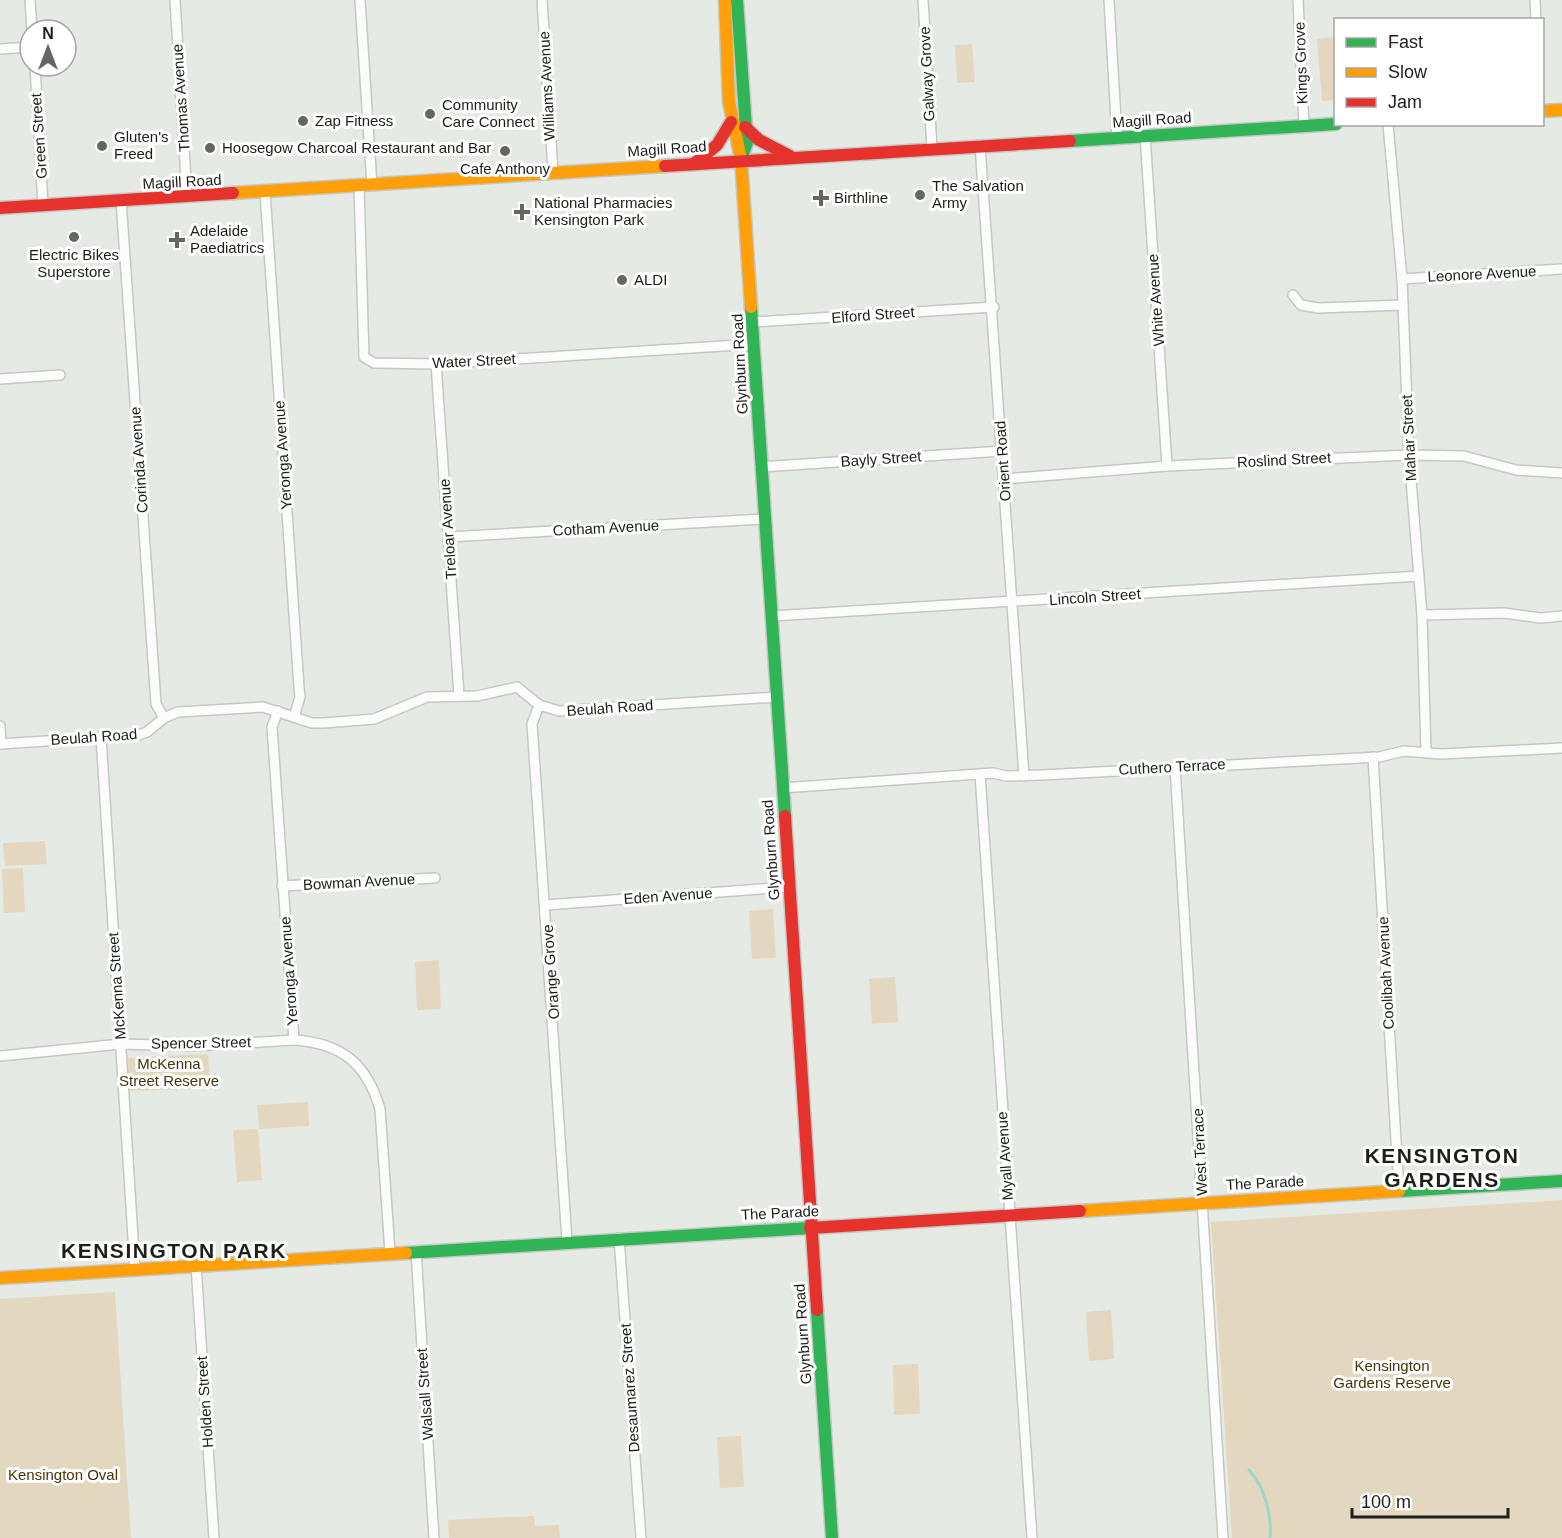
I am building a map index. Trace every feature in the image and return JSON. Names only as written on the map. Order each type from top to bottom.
[{"type":"main road","name":"Glynburn Road","points":[[724,0],[732,120],[735,144],[741,159],[755,344],[763,519],[772,616],[832,1538]]},
{"type":"main road","name":"Glynburn Road","points":[[737,0],[747,143],[741,159]]},
{"type":"main road","points":[[1544,111],[1562,110]]},
{"type":"main road","points":[[695,162],[715,149],[728,134],[732,120]]},
{"type":"main road","name":"Magill Road","points":[[0,208],[365,186],[741,159],[1334,124]]},
{"type":"main road","points":[[746,127],[759,140],[791,156]]},
{"type":"main road","name":"The Parade","points":[[0,1278],[1562,1180]]},
{"type":"street","points":[[30,0],[31,18]]},
{"type":"street","name":"Thomas Avenue","points":[[175,0],[187,196]]},
{"type":"street","points":[[360,0],[365,186]]},
{"type":"street","name":"Williams Avenue","points":[[542,0],[553,171]]},
{"type":"street","name":"Galway Grove","points":[[923,0],[932,148]]},
{"type":"street","points":[[1109,0],[1117,137]]},
{"type":"street","name":"Kings Grove","points":[[1298,0],[1304,126]]},
{"type":"street","points":[[1535,0],[1536,18]]},
{"type":"street","points":[[0,49],[18,48]]},
{"type":"street","name":"Green Street","points":[[36,78],[43,205]]},
{"type":"street","name":"Mahar Street","points":[[1388,126],[1402,279],[1409,455],[1422,615],[1426,752]]},
{"type":"street","name":"White Avenue","points":[[1145,135],[1167,466]]},
{"type":"street","name":"Orient Road","points":[[980,145],[1014,602],[1024,776]]},
{"type":"street","name":"Water Street","points":[[365,186],[364,357],[374,363],[436,364],[755,344]]},
{"type":"street","name":"Yeronga Avenue","points":[[265,192],[300,697],[294,717]]},
{"type":"street","name":"Corinda Avenue","points":[[121,200],[156,704],[164,718]]},
{"type":"street","name":"Leonore Avenue","points":[[1402,279],[1562,269]]},
{"type":"street","points":[[1293,296],[1301,305],[1318,308],[1403,305]]},
{"type":"street","name":"Elford Street","points":[[753,322],[993,307]]},
{"type":"street","name":"Treloar Avenue","points":[[436,364],[459,695]]},
{"type":"street","points":[[0,379],[60,375]]},
{"type":"street","name":"Bayly Street","points":[[760,467],[1002,451]]},
{"type":"street","name":"Roslind Street","points":[[1004,479],[1167,466],[1409,455],[1464,456],[1516,470],[1562,473]]},
{"type":"street","name":"Cotham Avenue","points":[[448,537],[763,519]]},
{"type":"street","name":"Lincoln Street","points":[[772,616],[1419,576]]},
{"type":"street","points":[[1422,615],[1504,613],[1541,618],[1562,616]]},
{"type":"street","name":"Beulah Road","points":[[0,744],[139,735],[147,732],[164,718],[178,712],[263,707],[312,723],[374,719],[421,699],[459,695],[477,696],[517,687],[539,705],[560,711],[777,697]]},
{"type":"street","name":"Orange Grove","points":[[539,705],[532,724],[567,1241]]},
{"type":"street","name":"Yeronga Avenue","points":[[278,711],[272,727],[294,1040],[309,1041],[344,1054],[362,1068],[374,1087],[380,1109],[390,1252]]},
{"type":"street","points":[[0,726],[0,744]]},
{"type":"street","name":"McKenna Street","points":[[101,738],[135,1269]]},
{"type":"street","name":"Cuthero Terrace","points":[[782,788],[980,774],[1024,776],[1373,757],[1404,751],[1441,754],[1562,748]]},
{"type":"street","name":"Coolibah Avenue","points":[[1373,757],[1399,1190]]},
{"type":"street","name":"West Terrace","points":[[1175,767],[1223,1538]]},
{"type":"street","name":"Myall Avenue","points":[[980,774],[1032,1538]]},
{"type":"street","name":"Bowman Avenue","points":[[282,886],[435,878]]},
{"type":"street","name":"Eden Avenue","points":[[546,905],[789,887]]},
{"type":"street","name":"Spencer Street","points":[[0,1056],[121,1044],[195,1046],[294,1040]]},
{"type":"street","name":"Desaumarez Street","points":[[619,1238],[641,1538]]},
{"type":"street","name":"Walsall Street","points":[[416,1251],[434,1538]]},
{"type":"street","name":"Holden Street","points":[[196,1265],[214,1538]]},
{"type":"green space","points":[[1334,37],[1334,100],[1322,101],[1317,39]]},
{"type":"green space","points":[[972,44],[975,82],[957,83],[955,45]]},
{"type":"green space","points":[[45,841],[47,864],[5,866],[3,843]]},
{"type":"green space","points":[[23,868],[25,912],[4,913],[2,869]]},
{"type":"green space","points":[[773,909],[776,958],[752,959],[749,911]]},
{"type":"green space","points":[[439,960],[441,1009],[417,1010],[415,962]]},
{"type":"green space","points":[[895,977],[898,1022],[872,1024],[869,979]]},
{"type":"green space","name":"McKenna Street Reserve","points":[[208,1054],[210,1088],[129,1091],[128,1058]]},
{"type":"green space","points":[[308,1102],[309,1126],[259,1129],[257,1105]]},
{"type":"green space","points":[[258,1129],[262,1180],[237,1182],[233,1130]]},
{"type":"green space","name":"Kensington Gardens Reserve","points":[[1562,1200],[1562,1538],[1232,1538],[1211,1222]]},
{"type":"green space","name":"Kensington Oval","points":[[115,1292],[131,1538],[0,1538],[0,1299]]},
{"type":"green space","points":[[1111,1310],[1114,1359],[1089,1361],[1086,1312]]},
{"type":"green space","points":[[918,1364],[920,1414],[894,1415],[893,1365]]},
{"type":"green space","points":[[741,1436],[744,1487],[720,1488],[717,1437]]},
{"type":"green space","points":[[534,1516],[535,1526],[559,1525],[560,1538],[449,1538],[448,1520]]},
{"type":"waterway","points":[[1249,1470],[1255,1477],[1266,1502],[1270,1520],[1270,1538]]},
{"type":"traffic: fast","points":[[737,0],[747,143],[741,159]]},
{"type":"traffic: fast","points":[[1070,141],[1334,124]]},
{"type":"traffic: fast","points":[[751,307],[785,816]]},
{"type":"traffic: fast","points":[[1399,1191],[1562,1181]]},
{"type":"traffic: fast","points":[[406,1253],[810,1228]]},
{"type":"traffic: fast","points":[[817,1310],[832,1538]]},
{"type":"traffic: slow","points":[[725,0],[729,102],[741,159],[751,307]]},
{"type":"traffic: slow","points":[[1544,111],[1562,110]]},
{"type":"traffic: slow","points":[[233,193],[665,166]]},
{"type":"traffic: slow","points":[[1080,1211],[1399,1191]]},
{"type":"traffic: slow","points":[[0,1278],[406,1253]]},
{"type":"traffic: jam","points":[[696,162],[717,145],[731,122]]},
{"type":"traffic: jam","points":[[745,127],[759,140],[790,156]]},
{"type":"traffic: jam","points":[[665,166],[1070,141]]},
{"type":"traffic: jam","points":[[0,208],[233,193]]},
{"type":"traffic: jam","points":[[785,816],[817,1310]]},
{"type":"traffic: jam","points":[[810,1228],[1080,1211]]},
{"type":"place","name":"Community Care Connect","points":[[430,114]]},
{"type":"place","name":"Zap Fitness","points":[[303,121]]},
{"type":"place","name":"Gluten's Freed","points":[[102,146]]},
{"type":"place","name":"Hoosegow Charcoal Restaurant and Bar","points":[[210,148]]},
{"type":"place","name":"Cafe Anthony","points":[[505,151]]},
{"type":"place","name":"The Salvation Army","points":[[920,195]]},
{"type":"place","name":"Birthline","points":[[821,198]]},
{"type":"place","name":"National Pharmacies Kensington Park","points":[[522,212]]},
{"type":"place","name":"Electric Bikes Superstore","points":[[74,237]]},
{"type":"place","name":"Adelaide Paediatrics","points":[[177,240]]},
{"type":"place","name":"ALDI","points":[[622,280]]},
{"type":"district","name":"KENSINGTON GARDENS","points":[[1442,1168]]},
{"type":"district","name":"KENSINGTON PARK","points":[[174,1251]]}]
